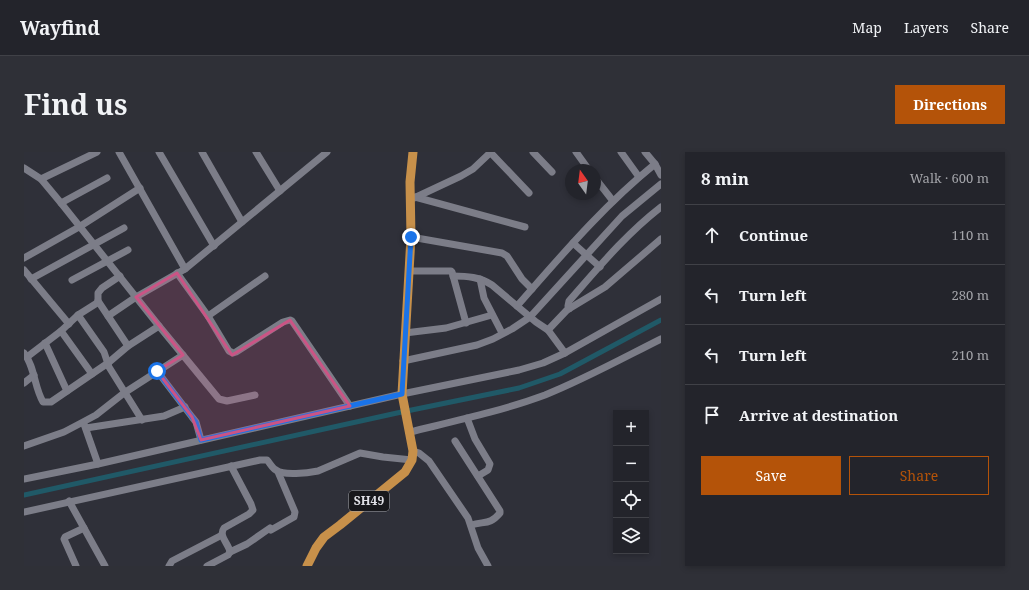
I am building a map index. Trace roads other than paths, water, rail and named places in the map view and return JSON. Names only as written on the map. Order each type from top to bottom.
[{"type":"main road","points":[[412,456],[410,430],[402,396],[413,199],[410,182],[413,152]]},
{"type":"main road","name":"SH49","points":[[307,566],[316,548],[324,537],[405,472],[412,456]]},
{"type":"street","points":[[41,180],[97,152]]},
{"type":"street","points":[[119,152],[185,269]]},
{"type":"street","points":[[159,152],[214,246]]},
{"type":"street","points":[[202,152],[242,222]]},
{"type":"street","points":[[256,152],[280,191]]},
{"type":"street","points":[[108,316],[136,297],[185,269],[280,191],[318,155],[327,152]]},
{"type":"street","points":[[413,199],[462,176],[473,169],[491,152],[529,193]]},
{"type":"street","points":[[533,152],[552,172]]},
{"type":"street","points":[[576,152],[585,164]]},
{"type":"street","points":[[620,152],[639,177]]},
{"type":"street","points":[[645,152],[655,164],[661,175]]},
{"type":"street","points":[[517,306],[612,201],[655,164]]},
{"type":"street","points":[[24,168],[41,180],[61,203],[107,262],[221,401],[255,395]]},
{"type":"street","points":[[61,203],[107,178]]},
{"type":"street","points":[[403,361],[477,345],[512,329],[530,317],[622,216],[661,184]]},
{"type":"street","points":[[601,186],[612,201]]},
{"type":"street","points":[[24,258],[79,227],[140,188]]},
{"type":"street","points":[[413,199],[525,227]]},
{"type":"street","points":[[569,309],[569,301],[622,242],[661,207]]},
{"type":"street","points":[[31,279],[124,228]]},
{"type":"street","points":[[411,237],[502,253],[507,256],[522,279],[532,289]]},
{"type":"street","points":[[548,330],[569,309],[606,286],[661,239]]},
{"type":"street","points":[[573,243],[600,267]]},
{"type":"street","points":[[72,280],[128,250]]},
{"type":"street","points":[[24,270],[69,324]]},
{"type":"street","points":[[409,271],[448,270],[452,272],[466,322]]},
{"type":"street","points":[[177,273],[208,316],[229,351],[233,353],[282,322],[292,321],[350,406]]},
{"type":"street","points":[[120,276],[102,288],[98,293],[98,301],[128,346]]},
{"type":"street","points":[[208,316],[265,276]]},
{"type":"street","points":[[453,276],[480,279],[492,285],[548,330],[565,353]]},
{"type":"street","points":[[480,279],[482,293],[502,333]]},
{"type":"street","points":[[24,479],[98,464],[350,406],[519,370],[543,363],[565,353],[661,299]]},
{"type":"street","points":[[98,301],[96,304],[78,315],[61,331],[45,343],[25,355],[34,375],[39,394],[43,402],[51,402],[108,363],[128,346],[159,326]]},
{"type":"street","points":[[78,315],[107,356],[108,363],[124,393],[142,420]]},
{"type":"street","points":[[405,333],[446,328],[492,315]]},
{"type":"street","points":[[61,331],[92,374]]},
{"type":"street","points":[[410,430],[467,418],[519,404],[576,381],[661,339]]},
{"type":"street","points":[[45,343],[67,391]]},
{"type":"street","points":[[84,425],[124,393],[183,355]]},
{"type":"street","points":[[157,371],[196,422],[201,440]]},
{"type":"street","points":[[24,383],[34,375]]},
{"type":"street","points":[[24,446],[84,425],[142,420],[164,416],[177,412],[185,407]]},
{"type":"street","points":[[467,418],[475,439],[490,464],[488,470],[478,476]]},
{"type":"street","points":[[84,425],[98,464]]},
{"type":"street","points":[[455,441],[500,513],[488,523],[482,522],[471,525]]},
{"type":"street","points":[[278,472],[311,472],[360,453],[383,457],[412,456],[419,453],[429,461],[468,518],[478,548],[488,566]]},
{"type":"street","points":[[24,512],[231,466],[267,460],[278,472],[295,512],[294,517],[207,566]]},
{"type":"street","points":[[230,552],[222,535],[224,528],[249,514],[252,510],[251,504],[231,466]]},
{"type":"street","points":[[69,502],[105,566]]},
{"type":"street","points":[[73,565],[64,537],[84,528]]},
{"type":"street","points":[[169,566],[172,561],[222,535]]},
{"type":"waterway","points":[[24,495],[397,413],[519,388],[560,374],[661,320]]}]
